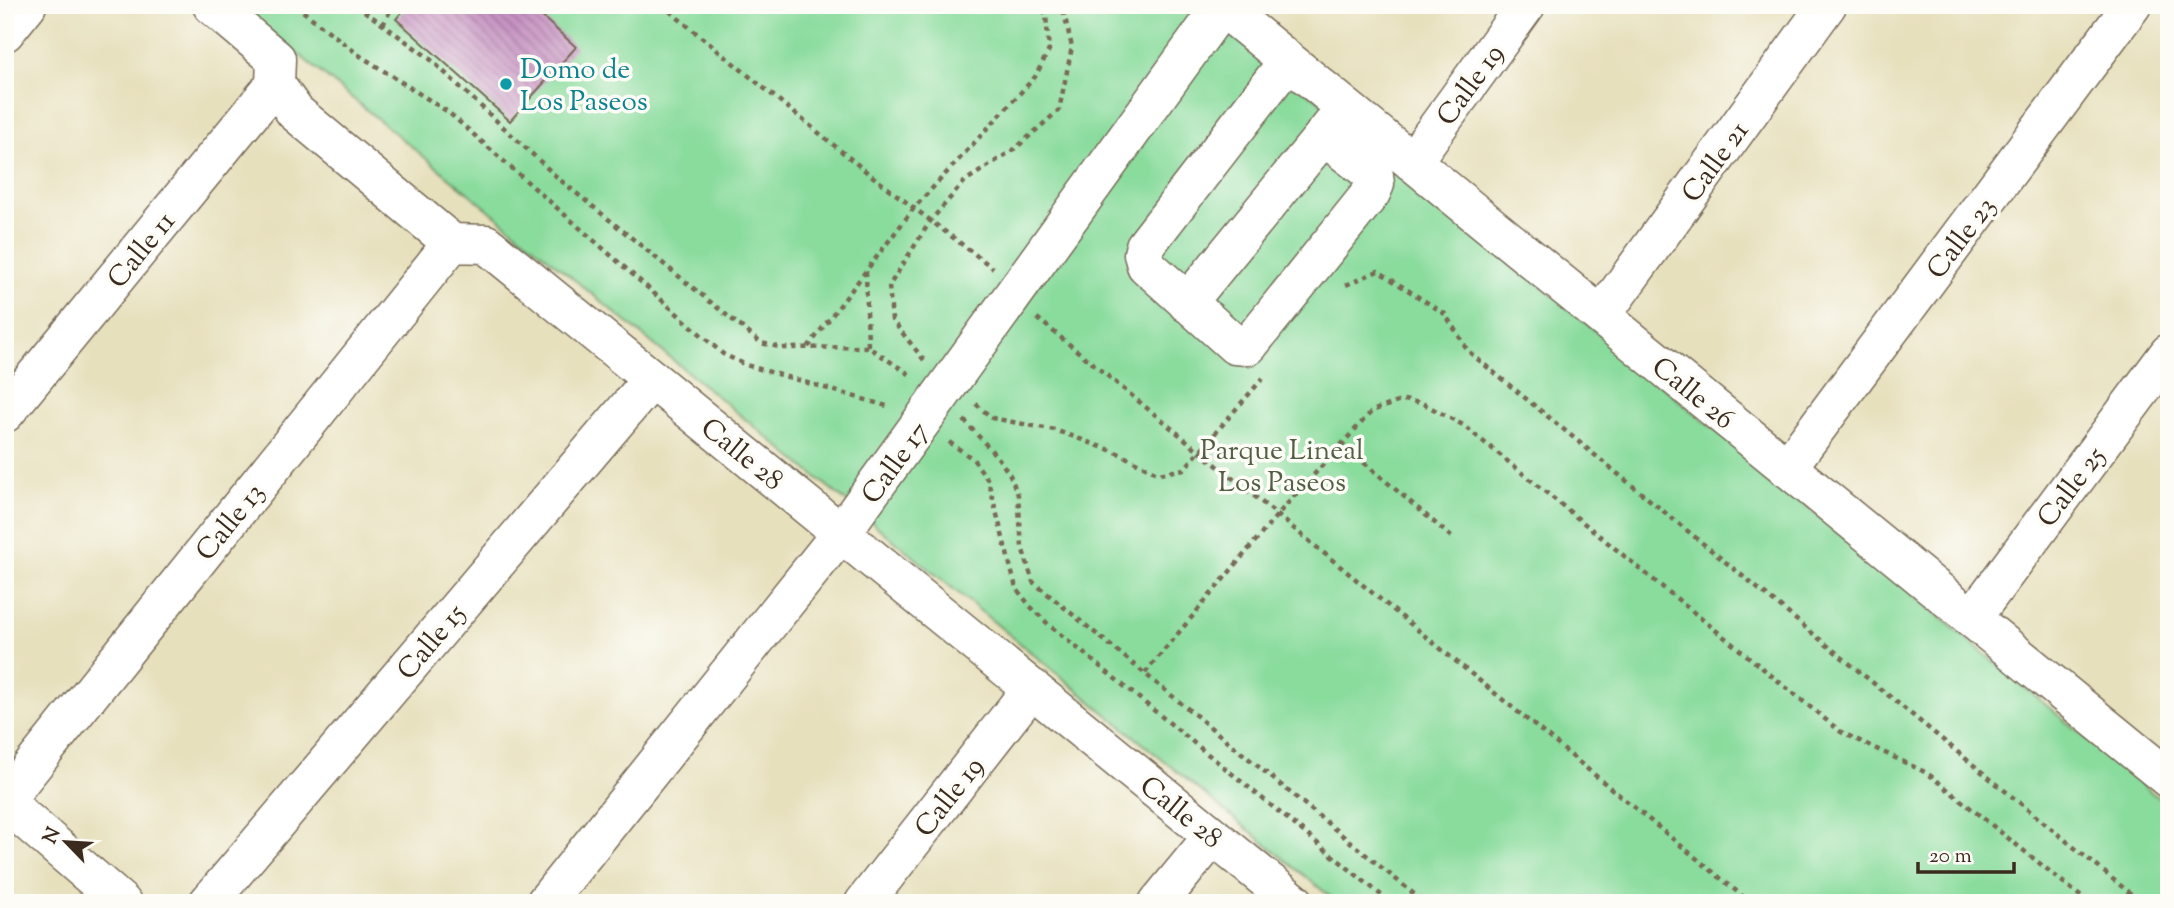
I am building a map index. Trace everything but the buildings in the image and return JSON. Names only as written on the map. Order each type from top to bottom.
[{"type":"street","points":[[5,32],[27,5]]},
{"type":"street","points":[[212,5],[276,59],[275,84],[295,112],[452,243]]},
{"type":"street","name":"Calle 19","points":[[1412,162],[1526,5]]},
{"type":"street","name":"Calle 21","points":[[1601,316],[1827,5]]},
{"type":"street","name":"Calle 23","points":[[1787,468],[2133,5]]},
{"type":"street","name":"Calle 17","points":[[545,903],[841,533],[939,401],[1221,6]]},
{"type":"street","name":"Calle 26","points":[[1221,6],[1288,61],[1335,122],[1412,162],[2167,774]]},
{"type":"street","points":[[1187,303],[1335,122],[1374,175],[1375,184],[1371,193],[1248,346],[1235,345],[1187,303],[1146,265],[1143,254],[1145,246],[1288,61]]},
{"type":"street","name":"Calle 11","points":[[5,413],[275,84]]},
{"type":"street","name":"Calle 28","points":[[452,243],[486,244],[1295,903]]},
{"type":"street","name":"Calle 13","points":[[5,801],[452,243]]},
{"type":"street","name":"Calle 25","points":[[1972,618],[2169,353]]},
{"type":"street","name":"Calle 15","points":[[208,903],[652,379]]},
{"type":"street","name":"Calle 19","points":[[864,903],[1032,688]]},
{"type":"street","points":[[5,801],[122,903]]},
{"type":"street","points":[[1158,903],[1213,836]]},
{"type":"path","points":[[295,5],[359,55],[448,112],[723,354],[746,365],[891,408],[939,401],[992,418],[1055,430],[1118,453],[1160,474],[1184,469],[1270,371]]},
{"type":"path","points":[[356,5],[429,58],[559,179],[761,343],[783,348],[868,347],[939,401],[999,459],[1010,475],[1018,495],[1022,547],[1033,582],[1425,903]]},
{"type":"path","points":[[383,24],[393,5]]},
{"type":"path","points":[[662,5],[868,173],[1020,288],[1037,318],[1751,903]]},
{"type":"path","points":[[808,348],[914,208],[1035,77],[1049,50],[1046,15],[1041,5]]},
{"type":"path","points":[[1062,5],[1072,47],[1059,110],[1016,148],[965,181],[930,220],[889,286],[892,320],[930,367],[939,401],[988,480],[1016,588],[1030,606],[1049,625],[1391,903]]},
{"type":"path","points":[[866,271],[868,347]]},
{"type":"path","points":[[1339,292],[1348,282],[1378,271],[1445,314],[1469,352],[2142,903]]},
{"type":"path","points":[[1145,673],[1278,514],[1372,411],[1403,400],[1422,403],[1463,425],[1841,732],[1927,773],[2089,903]]},
{"type":"path","points":[[1341,443],[1455,540]]},
{"type":"green space","name":"Parque Lineal Los Paseos","points":[[238,5],[1203,5],[2169,807],[2169,903],[1338,903]]},
{"type":"place","name":"Domo de Los Paseos","points":[[506,84]]}]
